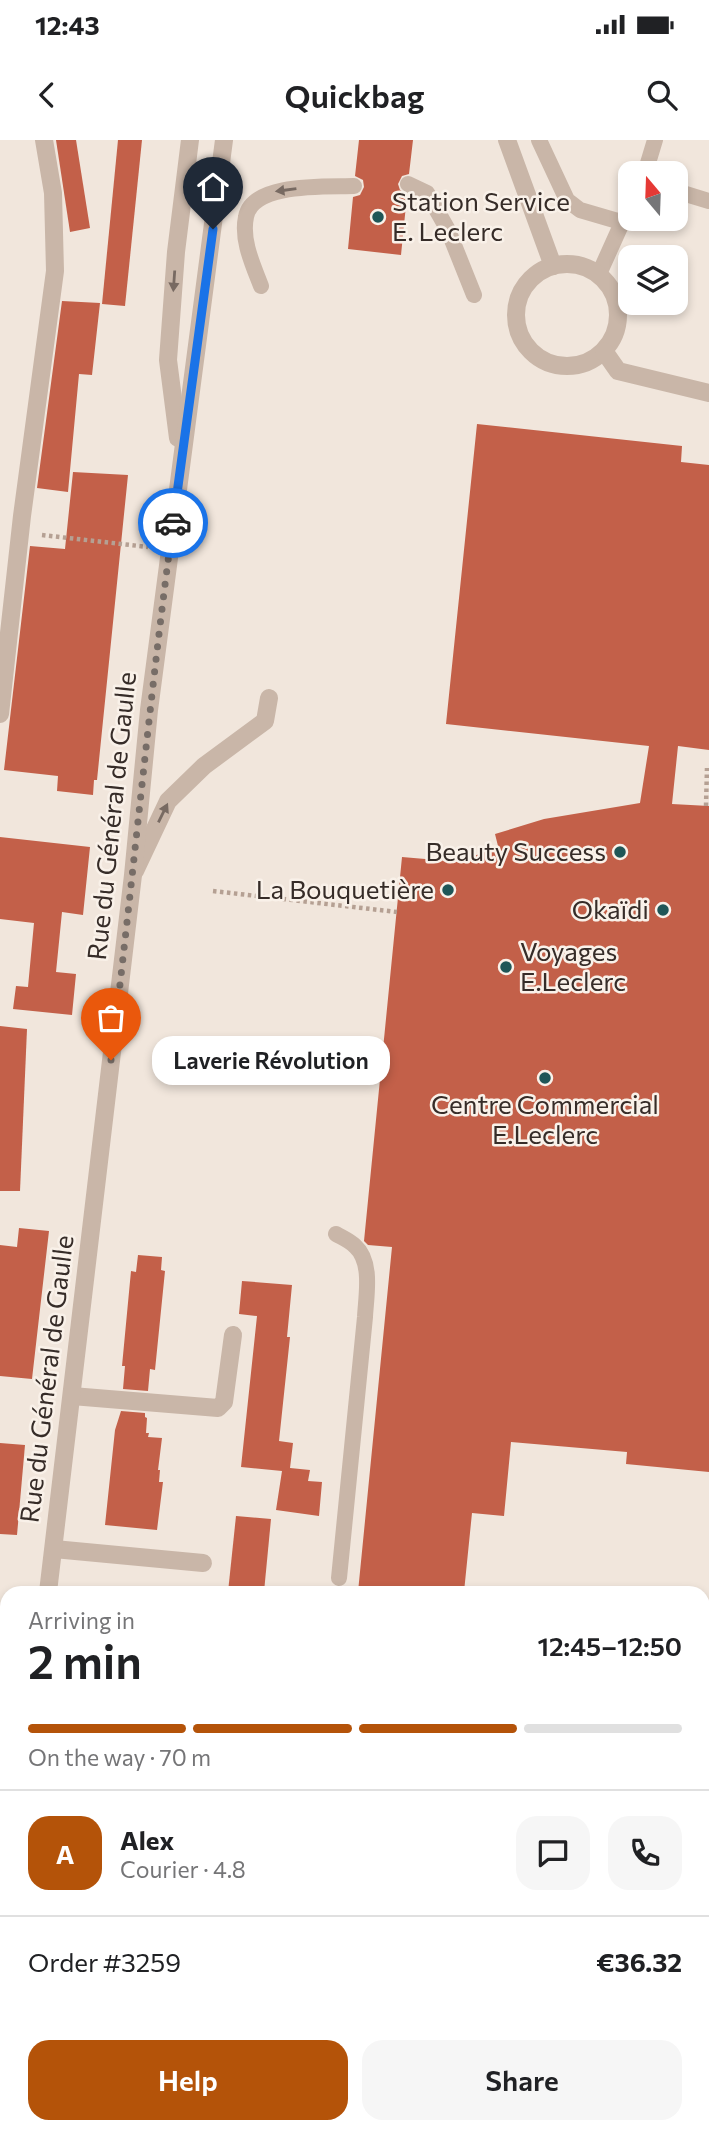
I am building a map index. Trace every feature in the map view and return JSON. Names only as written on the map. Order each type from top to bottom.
[{"type":"street","points":[[0,714],[20,533],[55,271],[52,193],[44,140]]},
{"type":"street","points":[[181,463],[168,360],[176,252],[190,140]]},
{"type":"street","points":[[181,463],[225,140]]},
{"type":"street","points":[[507,140],[553,266]]},
{"type":"street","points":[[569,264],[585,267],[599,274],[612,291],[619,311],[613,340],[593,360],[579,365],[550,364],[538,357],[527,347],[518,327],[517,306],[529,281],[553,266],[569,264]]},
{"type":"street","points":[[604,351],[618,371],[709,393]]},
{"type":"street","name":"Rue du Général de Gaulle","points":[[49,1586],[133,874],[149,710],[181,463]]},
{"type":"street","points":[[133,874],[169,801],[204,766],[265,722],[269,698]]},
{"type":"street","points":[[72,1396],[218,1408],[224,1402],[233,1335]]},
{"type":"street","points":[[54,1549],[203,1563]]},
{"type":"lane","points":[[539,140],[567,200],[580,209],[618,221]]},
{"type":"lane","points":[[649,161],[655,140]]},
{"type":"lane","points":[[408,184],[427,193],[448,230],[474,295]]},
{"type":"lane","points":[[261,286],[247,246],[246,216],[255,201],[279,190],[354,186]]},
{"type":"lane","points":[[688,195],[709,201]]},
{"type":"lane","points":[[599,274],[618,229]]},
{"type":"lane","points":[[337,1234],[357,1247],[367,1273],[364,1331],[339,1578]]},
{"type":"path","points":[[20,533],[170,550]]},
{"type":"path","points":[[706,806],[707,768]]},
{"type":"path","points":[[213,891],[397,912]]},
{"type":"building","points":[[56,140],[76,140],[90,228],[70,232]]},
{"type":"building","points":[[118,140],[142,140],[125,306],[102,304]]},
{"type":"building","name":"Station Service E. Leclerc","points":[[359,140],[413,140],[409,174],[402,176],[398,184],[400,190],[407,195],[401,255],[348,249],[353,197],[360,195],[364,187],[363,180],[355,176]]},
{"type":"building","points":[[62,301],[100,303],[92,375],[79,374],[68,492],[37,488]]},
{"type":"building","name":"Centre Commercial E.Leclerc","points":[[477,424],[682,446],[681,462],[709,465],[709,750],[678,746],[672,804],[709,806],[709,1472],[626,1464],[627,1452],[511,1442],[504,1516],[472,1513],[465,1586],[359,1586],[392,1247],[368,1245],[364,1241],[402,857],[460,862],[498,846],[495,834],[544,819],[640,803],[649,746],[446,724]]},
{"type":"building","points":[[73,472],[128,475],[97,780],[94,780],[93,795],[57,791],[58,776],[4,770],[30,546],[65,549]]},
{"type":"building","points":[[0,837],[90,847],[83,915],[62,912],[56,972],[76,974],[72,1015],[13,1009],[16,986],[28,987],[34,923],[0,919]]},
{"type":"building","points":[[0,1026],[27,1029],[20,1191],[0,1191]]},
{"type":"building","points":[[19,1228],[49,1231],[32,1379],[0,1376],[0,1245],[17,1247]]},
{"type":"building","points":[[138,1255],[162,1257],[161,1270],[165,1271],[155,1370],[150,1369],[148,1391],[123,1389],[125,1366],[122,1366],[131,1271],[136,1272]]},
{"type":"building","points":[[242,1281],[292,1285],[287,1337],[290,1337],[279,1441],[293,1443],[290,1468],[310,1470],[308,1481],[322,1482],[319,1516],[276,1510],[282,1471],[241,1467],[257,1316],[239,1314]]},
{"type":"building","points":[[121,1411],[145,1413],[148,1437],[162,1438],[158,1470],[159,1482],[163,1482],[157,1530],[105,1525],[115,1430]]},
{"type":"building","points":[[0,1443],[25,1445],[17,1535],[0,1534]]},
{"type":"building","points":[[236,1516],[271,1519],[265,1586],[229,1586]]},
{"type":"way so far","points":[[111,1060],[149,710],[173,523]]},
{"type":"place","name":"Station Service E. Leclerc","points":[[378,217]]},
{"type":"place","name":"Beauty Success","points":[[620,852]]},
{"type":"place","name":"La Bouquetière","points":[[448,890]]},
{"type":"place","name":"Okaïdi","points":[[663,910]]},
{"type":"place","name":"Voyages E.Leclerc","points":[[506,967]]},
{"type":"place","name":"Laverie Révolution","points":[[111,1060]]},
{"type":"place","name":"Centre Commercial E.Leclerc","points":[[545,1078]]},
{"type":"route","points":[[173,523],[213,229]]}]
